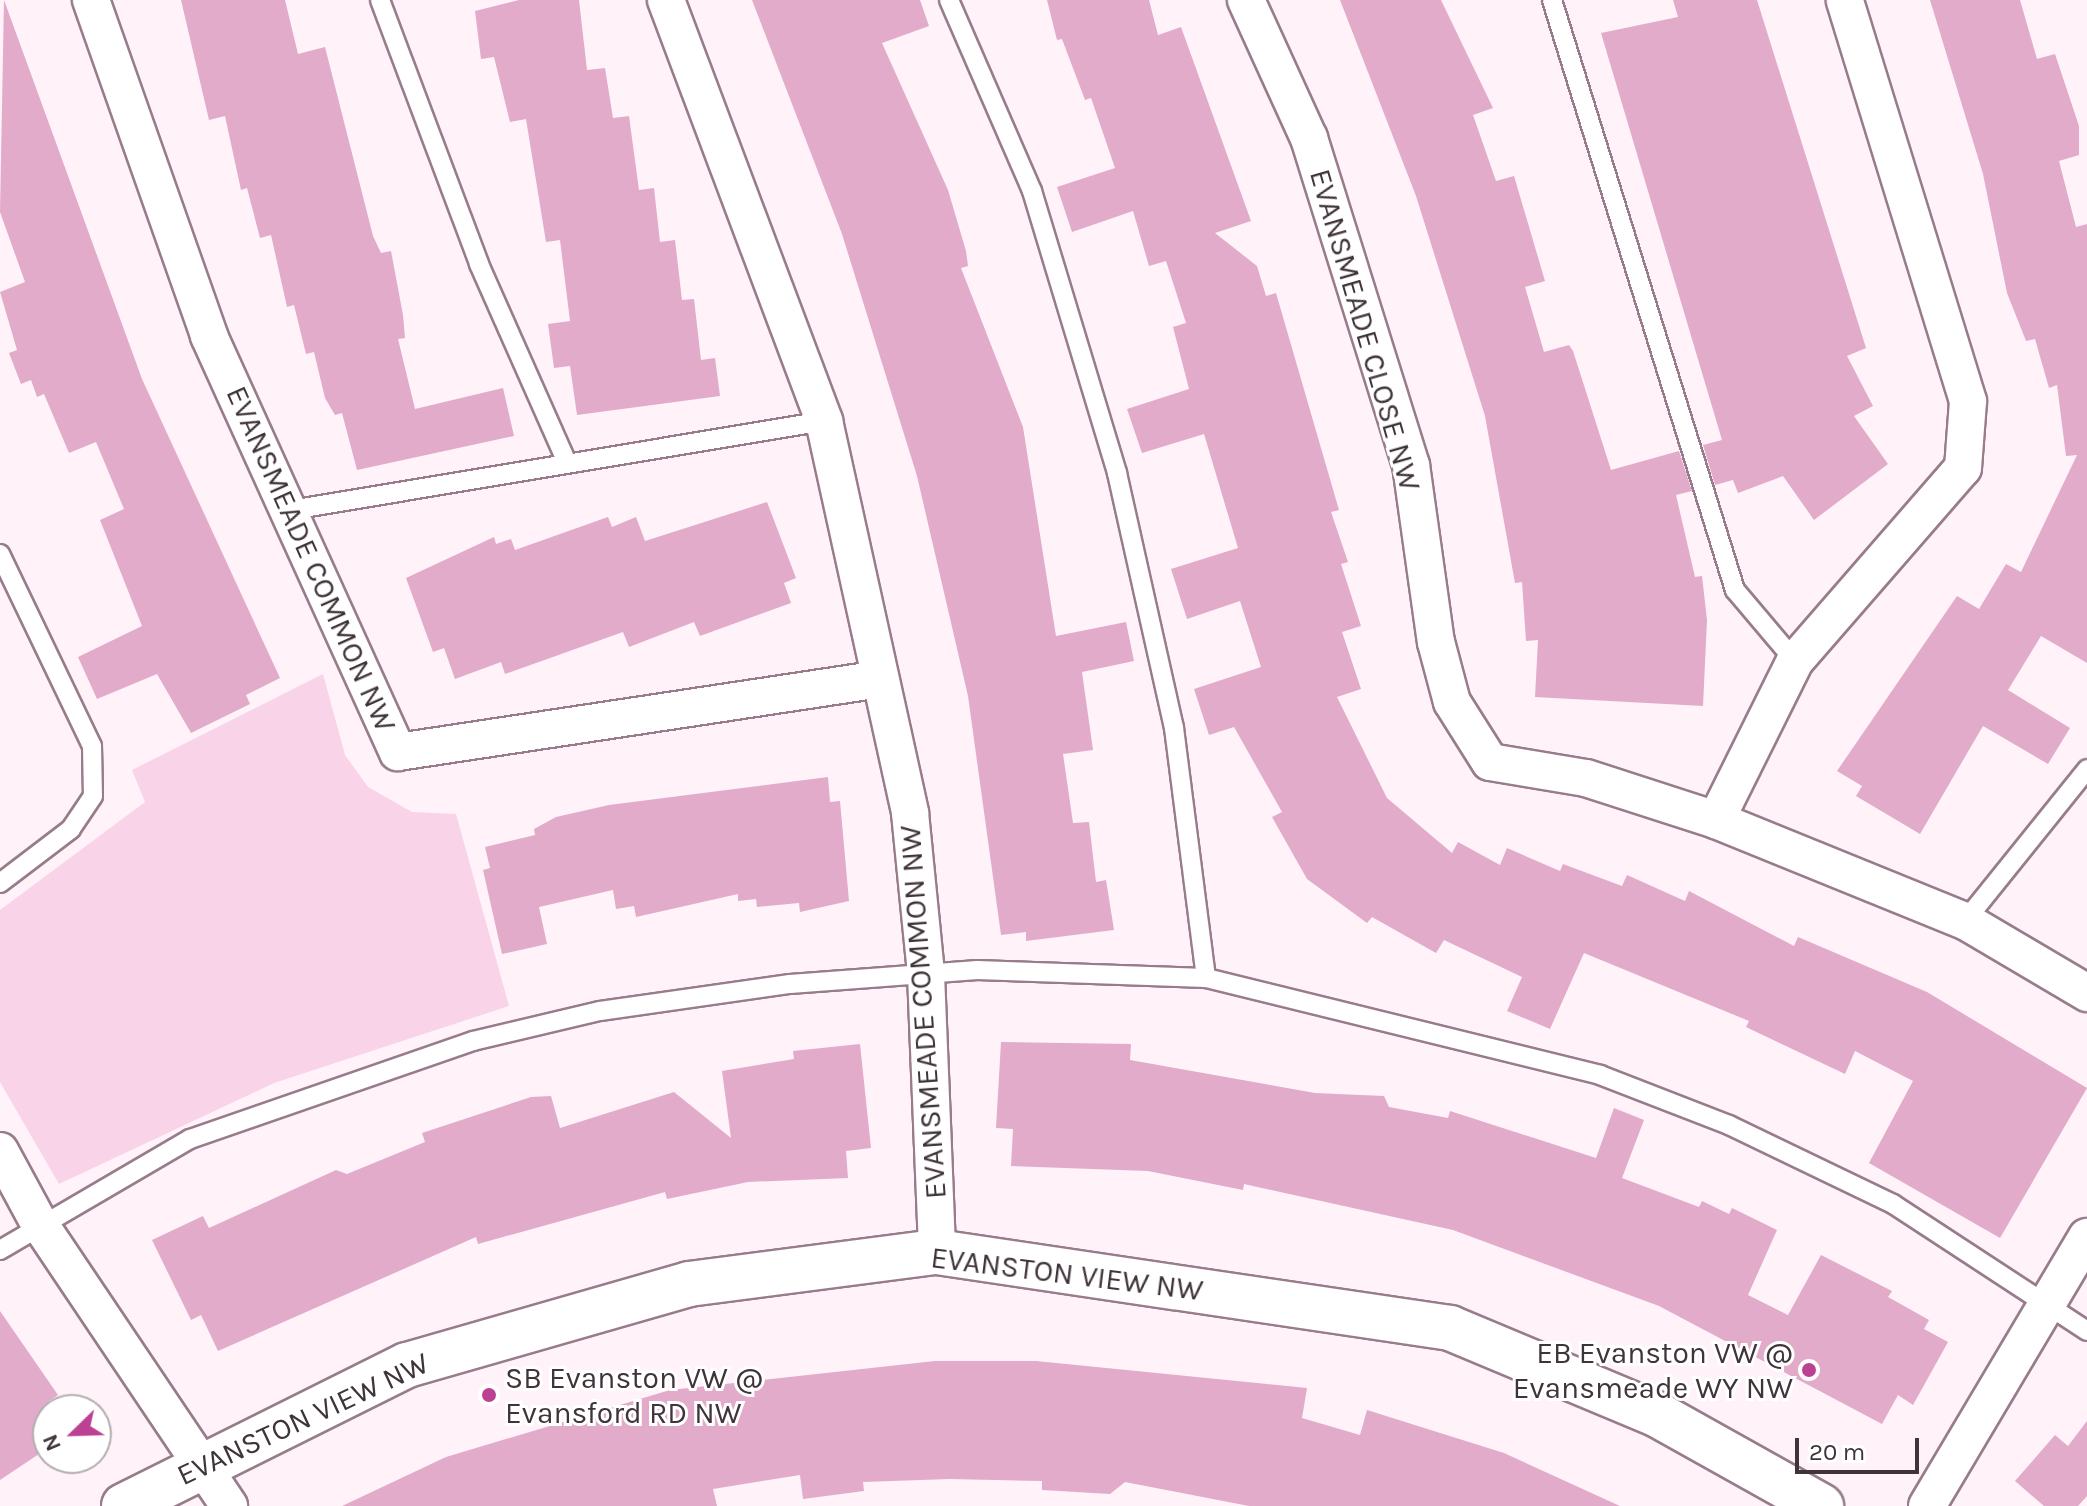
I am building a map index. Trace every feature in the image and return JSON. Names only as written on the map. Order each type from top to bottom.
[{"type":"street","name":"EVANSMEADE COMMON NW","points":[[91,0],[209,336],[291,510],[398,752],[879,679]]},
{"type":"street","name":"EVANSMEADE COMMON NW","points":[[666,0],[824,421],[910,813],[926,974],[937,1252]]},
{"type":"street","name":"EVANSMEADE CLOSE NW","points":[[1246,0],[1309,138],[1411,465],[1436,642],[1452,702],[1490,762],[1586,778],[1716,820],[1965,921],[2087,993]]},
{"type":"street","points":[[1716,820],[1795,661],[1963,468],[1967,415],[1897,152],[1845,0]]},
{"type":"street","points":[[0,1151],[39,1223],[229,1506]]},
{"type":"street","points":[[1927,1506],[2044,1302],[2087,1237]]},
{"type":"street","name":"EVANSTON VIEW NW","points":[[124,1506],[198,1464],[407,1365],[675,1288],[937,1252],[1450,1328],[1658,1415],[1821,1506]]},
{"type":"lane","points":[[380,0],[479,264],[566,460]]},
{"type":"lane","points":[[949,0],[1032,191],[1117,473],[1174,728],[1206,978]]},
{"type":"lane","points":[[1552,0],[1735,590],[1795,661]]},
{"type":"lane","points":[[291,510],[566,460],[824,421]]},
{"type":"lane","points":[[0,554],[92,746],[93,796],[71,829],[0,883]]},
{"type":"lane","points":[[1965,921],[2087,769]]},
{"type":"lane","points":[[0,1250],[39,1223],[190,1139],[473,1041],[694,994],[926,974],[1206,978],[1600,1075],[1893,1204],[2087,1331]]},
{"type":"shaded area","points":[[323,674],[345,755],[368,787],[412,812],[456,814],[509,1006],[274,1083],[59,1184],[0,1082],[0,910],[145,802],[132,770]]},
{"type":"building","points":[[4,0],[142,379],[280,678],[246,695],[250,704],[191,733],[157,674],[97,699],[78,657],[142,626],[100,520],[124,509],[96,442],[69,453],[44,394],[37,397],[31,380],[21,384],[9,353],[17,350],[0,292],[25,282],[0,212]]},
{"type":"building","points":[[181,0],[285,0],[298,54],[325,47],[373,236],[381,253],[391,251],[405,338],[398,339],[415,409],[503,388],[514,436],[357,470],[342,413],[335,415],[325,398],[314,352],[306,354],[294,305],[287,307],[271,235],[260,238],[247,188],[241,190],[225,116],[209,120]]},
{"type":"building","points":[[519,0],[579,0],[587,70],[605,68],[613,118],[629,116],[639,190],[654,188],[660,242],[675,240],[682,300],[694,299],[701,360],[715,358],[720,396],[577,415],[570,366],[554,368],[548,324],[570,321],[560,240],[546,242],[526,119],[510,122],[494,57],[481,59],[475,11]]},
{"type":"building","points":[[752,0],[920,0],[929,26],[882,43],[948,190],[966,251],[968,266],[961,268],[1023,427],[1056,636],[1126,622],[1134,661],[1082,672],[1093,750],[1063,754],[1073,823],[1089,822],[1096,882],[1106,880],[1114,930],[1026,941],[1026,932],[1001,935],[968,696],[917,476],[842,234]]},
{"type":"building","points":[[1047,0],[1149,0],[1158,35],[1181,27],[1251,221],[1215,233],[1257,266],[1266,296],[1276,293],[1339,510],[1331,512],[1348,562],[1341,564],[1361,626],[1342,632],[1361,689],[1337,697],[1387,798],[1452,853],[1458,842],[1500,865],[1507,848],[1560,871],[1563,864],[1622,886],[1627,875],[1685,901],[1689,891],[1794,946],[1798,937],[1927,992],[2087,1088],[2000,1238],[1869,1163],[1913,1081],[1855,1051],[1845,1074],[1746,1027],[1749,1021],[1584,953],[1550,1029],[1507,1011],[1522,977],[1444,940],[1436,953],[1372,917],[1367,923],[1307,879],[1272,817],[1282,812],[1234,727],[1209,735],[1194,689],[1261,667],[1240,601],[1187,619],[1171,569],[1238,548],[1204,434],[1142,453],[1127,409],[1189,389],[1173,327],[1186,323],[1166,261],[1149,266],[1133,211],[1072,232],[1057,187],[1115,168],[1091,98],[1085,100],[1062,39],[1057,40]]},
{"type":"building","points":[[1340,0],[1441,0],[1493,108],[1473,115],[1496,181],[1514,176],[1545,281],[1525,287],[1544,352],[1569,345],[1573,351],[1611,470],[1679,451],[1692,491],[1676,495],[1695,577],[1702,576],[1707,620],[1703,706],[1535,697],[1538,640],[1526,641],[1522,582],[1515,583],[1485,416],[1416,196]]},
{"type":"building","points":[[1673,0],[1757,0],[1866,348],[1847,356],[1873,406],[1854,416],[1888,464],[1814,520],[1783,476],[1738,493],[1733,480],[1715,485],[1703,445],[1722,440],[1601,33],[1678,17]]},
{"type":"building","points":[[1930,0],[2020,0],[2037,59],[2055,54],[2079,126],[2079,155],[2059,161],[2076,227],[2087,224],[2087,663],[2041,636],[2008,690],[2070,728],[2048,764],[1983,726],[1920,834],[1856,796],[1862,786],[1837,771],[1957,596],[1979,609],[2006,564],[2021,572],[2077,455],[2066,456],[2057,385],[2049,388],[2035,339],[2026,341],[2007,293],[1983,174]]},
{"type":"building","points":[[767,502],[796,578],[784,583],[791,603],[700,636],[694,622],[629,647],[623,632],[505,674],[501,662],[455,679],[444,648],[433,652],[406,578],[494,537],[496,544],[511,539],[515,550],[608,517],[612,527],[636,517],[645,541]]},
{"type":"building","points":[[828,777],[830,802],[840,801],[849,901],[800,912],[799,903],[757,907],[756,899],[738,901],[738,894],[636,917],[634,906],[616,909],[613,890],[539,907],[547,944],[502,954],[483,870],[490,868],[485,847],[535,835],[534,829],[556,817],[609,805]]},
{"type":"building","points":[[1001,1042],[1131,1044],[1130,1060],[1315,1093],[1384,1096],[1389,1107],[1448,1118],[1450,1111],[1596,1158],[1614,1108],[1644,1120],[1622,1178],[1699,1207],[1702,1201],[1729,1214],[1732,1208],[1777,1230],[1748,1295],[1788,1315],[1821,1255],[1892,1291],[1888,1297],[1929,1320],[1924,1329],[1948,1342],[1913,1405],[1898,1395],[1882,1424],[1659,1306],[1453,1230],[1244,1184],[1243,1190],[1148,1171],[1011,1166],[1013,1129],[996,1128]]},
{"type":"building","points":[[860,1044],[871,1148],[846,1151],[848,1178],[748,1182],[667,1199],[665,1192],[478,1244],[476,1237],[218,1351],[201,1315],[191,1320],[152,1240],[203,1216],[209,1228],[336,1170],[347,1174],[425,1142],[422,1133],[531,1097],[551,1096],[560,1128],[674,1092],[731,1138],[722,1071],[794,1059],[793,1051]]},
{"type":"building","points":[[0,1311],[57,1394],[32,1394],[32,1459],[0,1480]]},
{"type":"building","points":[[935,1361],[1036,1361],[1307,1388],[1302,1418],[1360,1435],[1367,1410],[1504,1453],[1620,1506],[1249,1506],[1125,1482],[1110,1494],[1042,1490],[1042,1481],[949,1479],[863,1482],[864,1491],[803,1499],[800,1475],[713,1489],[717,1506],[342,1506],[446,1457],[670,1390]]},
{"type":"building","points":[[2087,1421],[2087,1496],[2078,1506],[2044,1506],[2015,1481],[2055,1435],[2068,1446]]},
{"type":"place","name":"EB Evanston VW @ Evansmeade WY NW","points":[[1809,1370]]},
{"type":"place","name":"SB Evanston VW @ Evansford RD NW","points":[[489,1395]]}]
